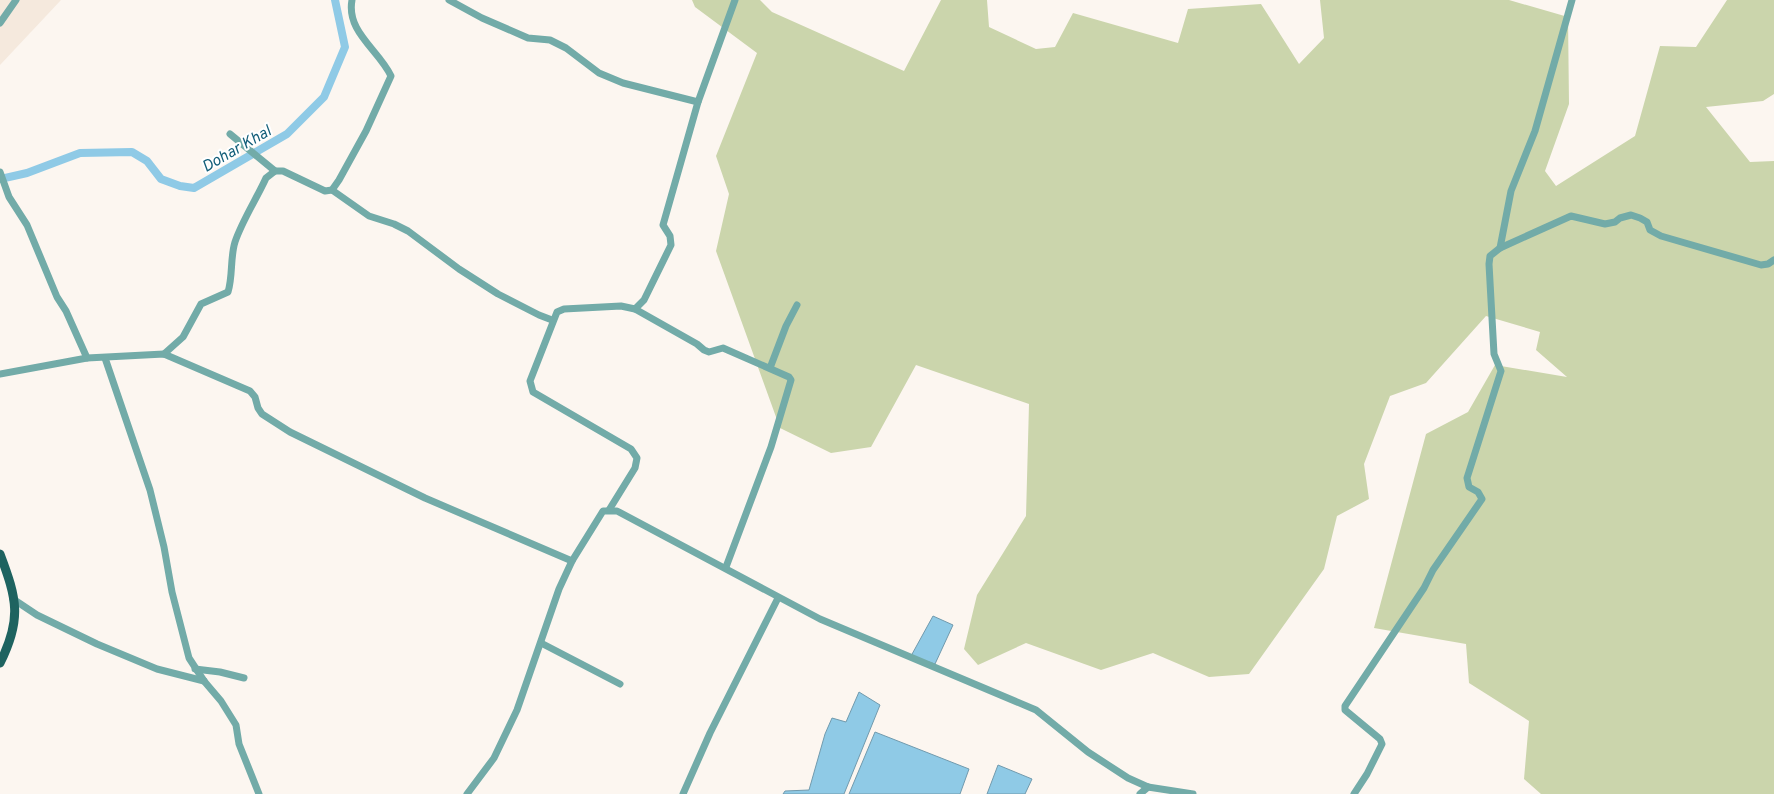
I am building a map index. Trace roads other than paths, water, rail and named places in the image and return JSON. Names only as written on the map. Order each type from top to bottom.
[{"type":"main road","points":[[0,554],[11,582],[16,621],[10,643],[0,663]]},
{"type":"street","points":[[0,23],[16,0]]},
{"type":"street","points":[[332,190],[366,131],[391,76],[385,64],[358,32],[351,7],[352,0]]},
{"type":"street","points":[[449,0],[482,18],[528,38],[550,40],[566,48],[599,73],[623,82],[698,102]]},
{"type":"street","points":[[634,309],[644,300],[671,245],[670,236],[663,225],[698,102],[735,0]]},
{"type":"street","points":[[1500,248],[1511,191],[1535,131],[1572,0]]},
{"type":"street","points":[[230,134],[275,171],[283,171],[325,191],[332,190],[369,216],[394,224],[408,231],[459,269],[498,294],[538,315],[552,320]]},
{"type":"street","points":[[164,354],[183,337],[201,304],[228,292],[235,241],[266,178],[275,171]]},
{"type":"street","points":[[0,172],[9,197],[27,225],[57,296],[66,311],[87,358]]},
{"type":"street","points":[[1354,794],[1367,774],[1382,744],[1380,739],[1345,710],[1345,706],[1424,588],[1433,570],[1482,499],[1478,492],[1469,487],[1467,478],[1501,371],[1494,354],[1490,256],[1500,248],[1571,216],[1606,224],[1631,216],[1647,222],[1650,230],[1661,236],[1762,265],[1774,260]]},
{"type":"street","points":[[770,368],[786,326],[797,305]]},
{"type":"street","points":[[609,510],[636,468],[637,458],[630,449],[533,392],[530,382],[552,320],[556,312],[564,309],[621,306],[634,309],[697,344],[704,350],[709,352],[723,348],[770,368],[789,377],[791,380],[765,464],[726,567]]},
{"type":"street","points":[[0,374],[87,358],[164,354],[250,391],[255,397],[262,414],[290,432],[426,498],[572,562]]},
{"type":"street","points":[[105,358],[150,490],[189,658],[195,669],[222,702],[236,725],[239,744],[259,794]]},
{"type":"street","points":[[467,794],[494,758],[517,710],[559,589],[572,562],[603,511],[609,510],[617,511],[726,567],[778,598],[820,619],[1036,710],[1088,752],[1128,778],[1148,787],[1193,794]]},
{"type":"street","points":[[683,794],[710,732],[778,598]]},
{"type":"street","points":[[13,599],[37,615],[97,644],[158,669],[204,681]]},
{"type":"street","points":[[541,644],[620,684]]},
{"type":"street","points":[[195,669],[220,672],[244,678]]},
{"type":"street","points":[[1140,794],[1148,787]]},
{"type":"water","points":[[933,616],[953,625],[935,664],[911,656]]},
{"type":"water","points":[[859,692],[880,705],[844,794],[783,794],[785,791],[809,790],[825,734],[832,718],[846,722]]},
{"type":"water","points":[[875,732],[969,769],[960,794],[849,794]]},
{"type":"water","points":[[998,765],[1032,779],[1025,794],[987,794]]},
{"type":"waterway","name":"Dohar Khal","points":[[0,179],[27,173],[80,153],[132,152],[147,161],[161,179],[180,186],[194,188],[287,134],[324,97],[345,47],[335,0]]}]
